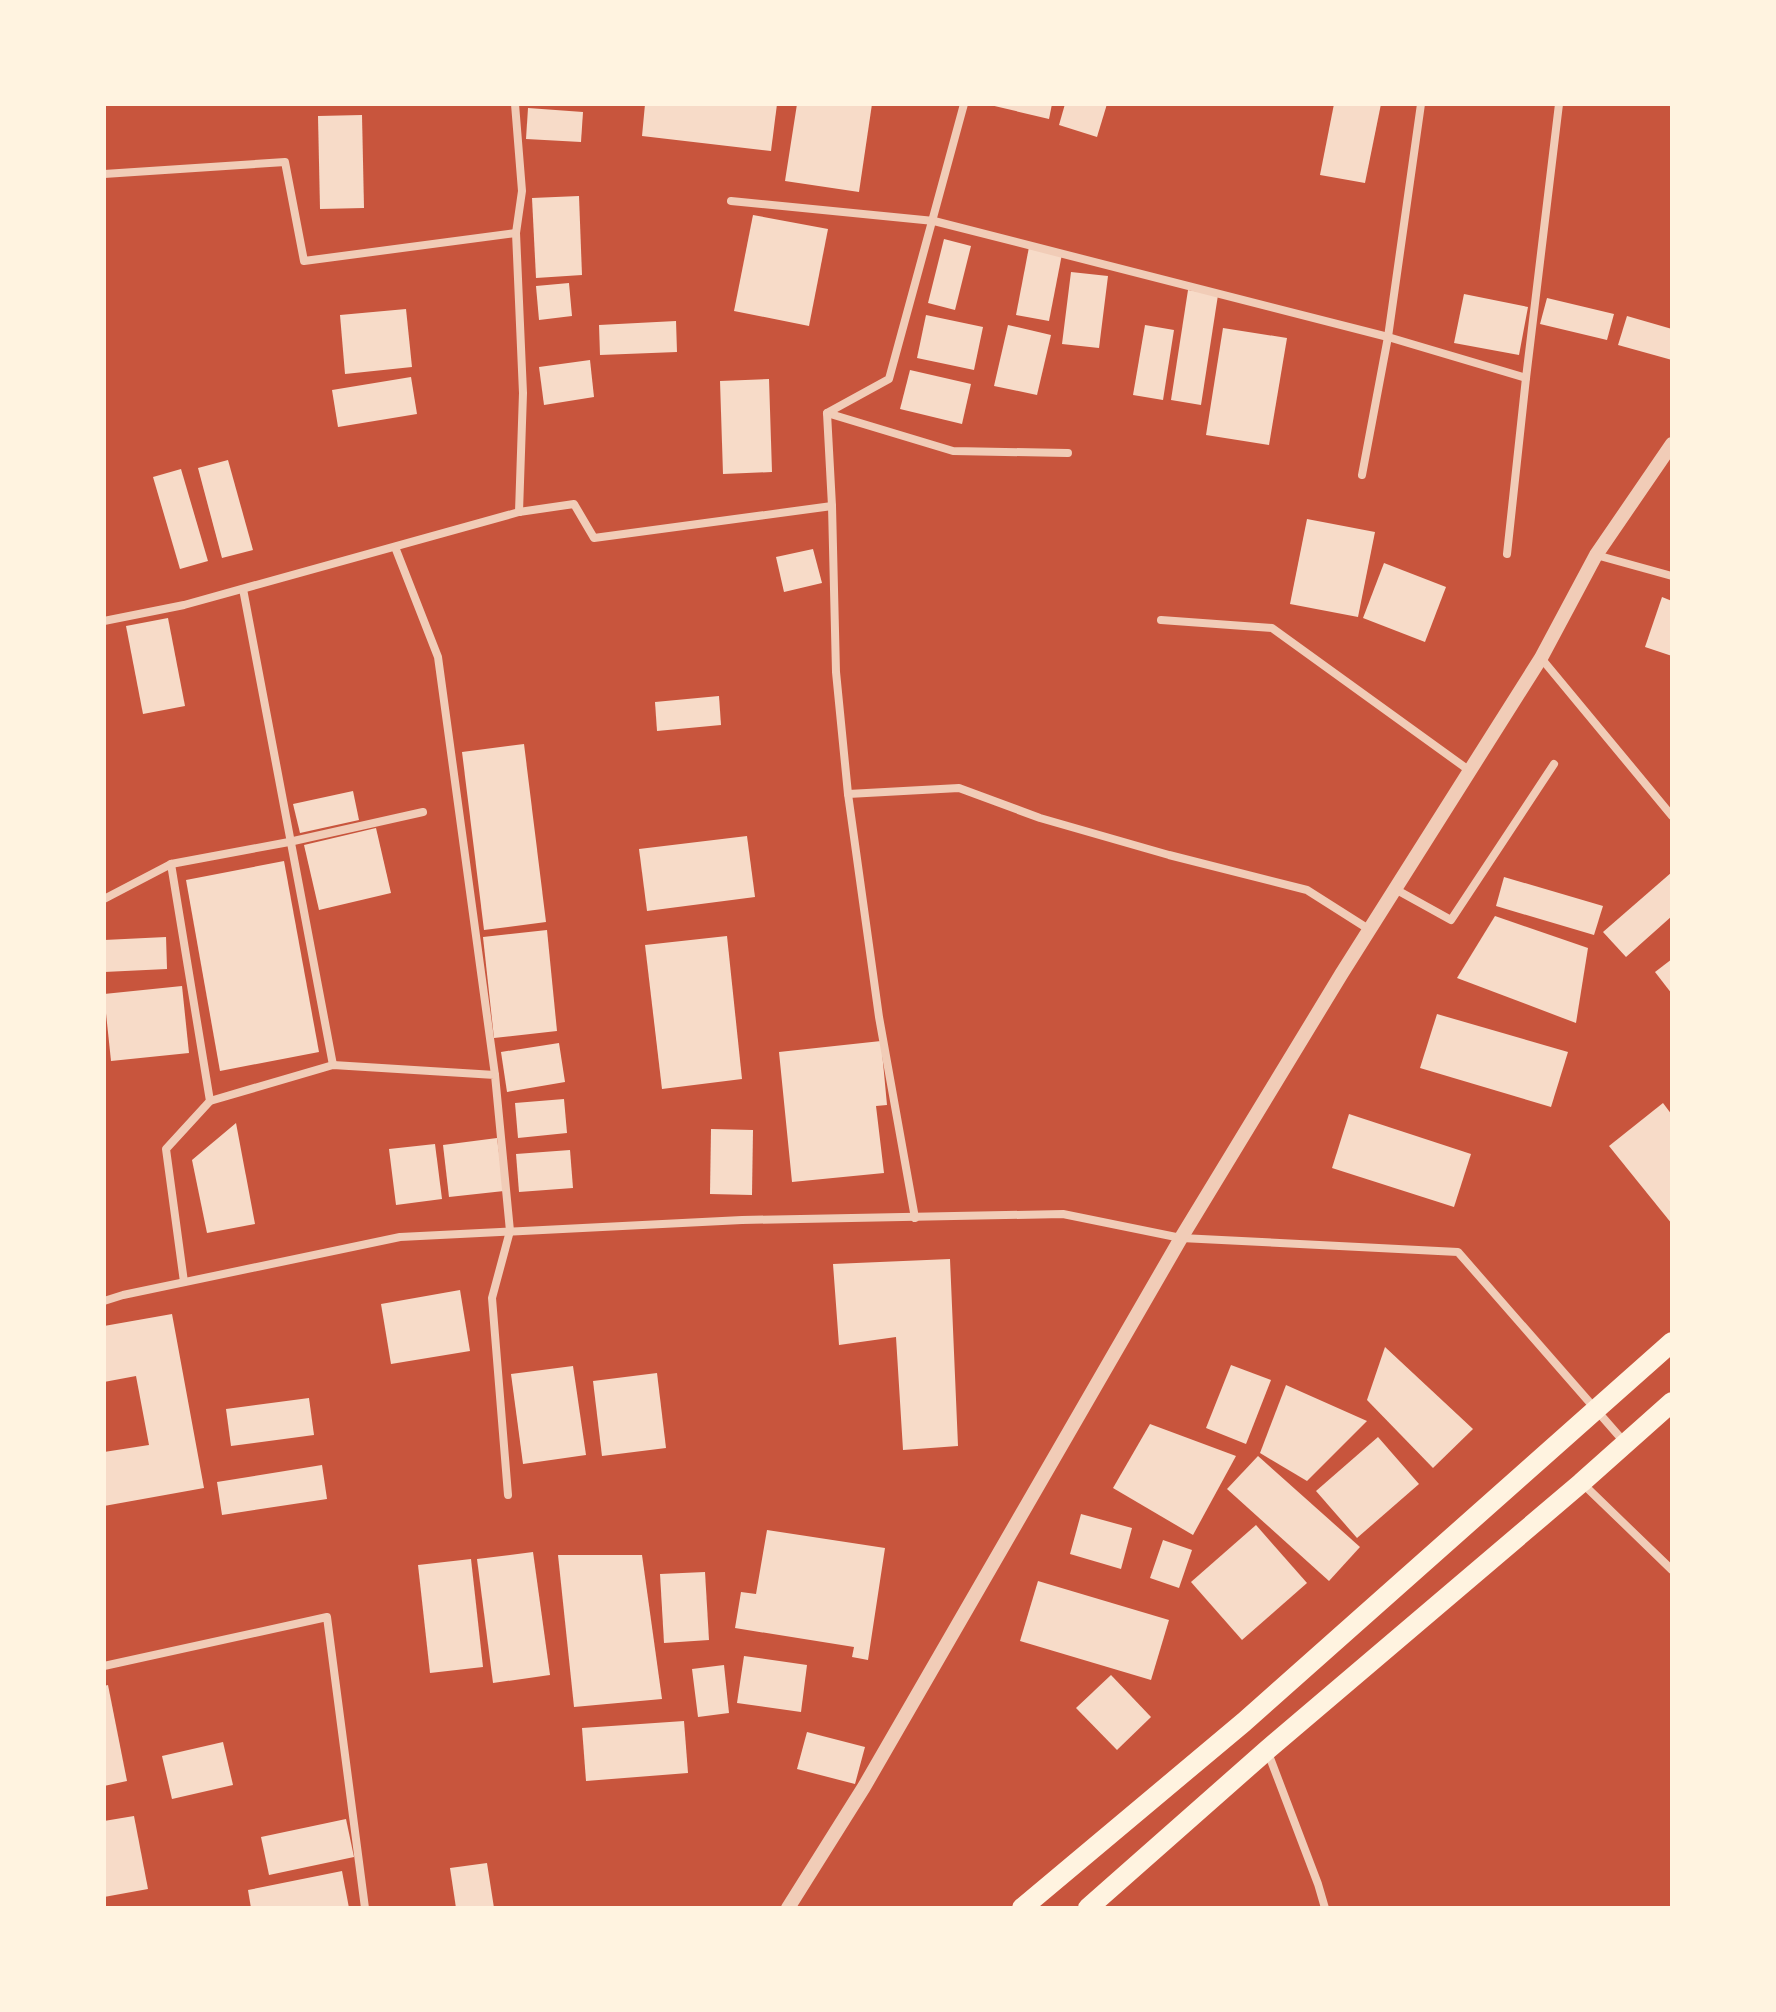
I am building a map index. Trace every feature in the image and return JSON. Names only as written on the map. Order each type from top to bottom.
[{"type":"main road","points":[[1022,1908],[1244,1722],[1672,1342]]},
{"type":"main road","points":[[1088,1908],[1672,1402]]},
{"type":"street","points":[[515,104],[522,191],[516,233],[523,393],[519,512]]},
{"type":"street","points":[[827,413],[889,379],[964,104]]},
{"type":"street","points":[[1362,475],[1388,337],[1421,104]]},
{"type":"street","points":[[1507,554],[1559,104]]},
{"type":"street","points":[[104,174],[285,162],[304,261],[516,233]]},
{"type":"street","points":[[731,201],[934,221],[1388,337],[1526,378]]},
{"type":"street","points":[[827,413],[953,451],[1068,453]]},
{"type":"street","points":[[827,413],[836,672],[848,794],[879,1017],[915,1218]]},
{"type":"street","points":[[788,1908],[864,1787],[1181,1238],[1541,658],[1596,555],[1672,444]]},
{"type":"street","points":[[104,621],[184,605],[519,512],[574,504],[594,538],[832,506]]},
{"type":"street","points":[[395,547],[438,657],[495,1075],[510,1231],[492,1298],[508,1495]]},
{"type":"street","points":[[1596,555],[1672,576]]},
{"type":"street","points":[[243,589],[333,1065]]},
{"type":"street","points":[[1161,620],[1272,628],[1470,771]]},
{"type":"street","points":[[1541,658],[1672,816]]},
{"type":"street","points":[[1395,889],[1451,920],[1554,764]]},
{"type":"street","points":[[848,794],[959,788],[1040,818],[1307,890],[1370,930]]},
{"type":"street","points":[[104,899],[171,864],[423,812]]},
{"type":"street","points":[[171,864],[210,1101]]},
{"type":"street","points":[[184,1282],[166,1149],[210,1101],[333,1065],[495,1075]]},
{"type":"street","points":[[104,1301],[400,1237],[742,1220],[1063,1214],[1181,1238],[1458,1252],[1626,1444]]},
{"type":"street","points":[[1581,1483],[1672,1570]]},
{"type":"street","points":[[104,1666],[327,1617],[365,1908]]},
{"type":"street","points":[[1267,1750],[1325,1908]]},
{"type":"building","points":[[645,104],[777,104],[771,151],[642,136]]},
{"type":"building","points":[[797,104],[872,104],[859,192],[785,181]]},
{"type":"building","points":[[986,104],[1052,104],[1049,119]]},
{"type":"building","points":[[1065,104],[1107,104],[1097,137],[1059,125]]},
{"type":"building","points":[[1334,104],[1381,104],[1365,183],[1320,175]]},
{"type":"building","points":[[528,108],[583,112],[581,142],[526,139]]},
{"type":"building","points":[[362,115],[364,208],[320,209],[318,116]]},
{"type":"building","points":[[579,196],[582,275],[536,278],[532,198]]},
{"type":"building","points":[[753,215],[828,229],[809,326],[734,311]]},
{"type":"building","points":[[944,239],[971,246],[955,310],[928,303]]},
{"type":"building","points":[[1029,247],[1062,254],[1049,321],[1016,315]]},
{"type":"building","points":[[1071,272],[1108,276],[1099,348],[1062,344]]},
{"type":"building","points":[[569,283],[572,316],[539,320],[536,286]]},
{"type":"building","points":[[1188,290],[1218,295],[1201,405],[1171,400]]},
{"type":"building","points":[[1464,294],[1528,307],[1519,355],[1454,343]]},
{"type":"building","points":[[1547,298],[1614,314],[1607,340],[1540,324]]},
{"type":"building","points":[[406,309],[412,367],[345,374],[340,315]]},
{"type":"building","points":[[926,315],[983,327],[974,370],[917,358]]},
{"type":"building","points":[[1627,316],[1672,329],[1672,360],[1618,345]]},
{"type":"building","points":[[676,321],[677,352],[600,355],[599,325]]},
{"type":"building","points":[[1008,325],[1051,335],[1037,395],[994,386]]},
{"type":"building","points":[[1145,325],[1174,330],[1163,400],[1133,395]]},
{"type":"building","points":[[1223,328],[1287,338],[1269,445],[1206,435]]},
{"type":"building","points":[[590,360],[594,397],[544,405],[539,367]]},
{"type":"building","points":[[910,370],[971,384],[962,424],[900,409]]},
{"type":"building","points":[[411,377],[417,414],[338,427],[332,390]]},
{"type":"building","points":[[769,379],[772,472],[723,474],[720,381]]},
{"type":"building","points":[[228,460],[253,550],[222,558],[198,468]]},
{"type":"building","points":[[181,469],[208,561],[180,569],[153,477]]},
{"type":"building","points":[[1307,519],[1375,532],[1358,617],[1290,604]]},
{"type":"building","points":[[813,549],[822,583],[784,592],[776,557]]},
{"type":"building","points":[[1384,563],[1446,587],[1425,642],[1363,618]]},
{"type":"building","points":[[1662,597],[1672,601],[1672,656],[1645,647]]},
{"type":"building","points":[[168,618],[185,706],[143,714],[126,626]]},
{"type":"building","points":[[719,696],[721,725],[657,731],[655,702]]},
{"type":"building","points":[[524,744],[546,922],[484,930],[462,752]]},
{"type":"building","points":[[353,791],[359,820],[300,833],[293,804]]},
{"type":"building","points":[[376,828],[391,893],[319,910],[304,845]]},
{"type":"building","points":[[747,836],[755,897],[647,911],[639,849]]},
{"type":"building","points":[[284,861],[319,1052],[220,1071],[186,880]]},
{"type":"building","points":[[1672,872],[1672,916],[1626,957],[1603,932]]},
{"type":"building","points":[[1504,877],[1603,906],[1594,935],[1496,906]]},
{"type":"building","points":[[1495,916],[1588,948],[1576,1023],[1457,978]]},
{"type":"building","points":[[547,930],[557,1031],[494,1038],[483,937]]},
{"type":"building","points":[[727,936],[742,1079],[662,1089],[645,945]]},
{"type":"building","points":[[166,937],[167,969],[104,972],[104,940]]},
{"type":"building","points":[[1672,959],[1672,994],[1655,972]]},
{"type":"building","points":[[182,986],[189,1053],[111,1061],[104,994]]},
{"type":"building","points":[[1437,1014],[1568,1052],[1551,1107],[1420,1068]]},
{"type":"building","points":[[881,1041],[887,1105],[876,1106],[884,1173],[792,1182],[779,1052]]},
{"type":"building","points":[[559,1043],[565,1082],[507,1092],[501,1052]]},
{"type":"building","points":[[564,1099],[567,1133],[518,1138],[515,1103]]},
{"type":"building","points":[[1663,1103],[1672,1115],[1672,1224],[1609,1146]]},
{"type":"building","points":[[1349,1114],[1471,1154],[1454,1207],[1332,1168]]},
{"type":"building","points":[[236,1123],[255,1224],[207,1233],[192,1160]]},
{"type":"building","points":[[711,1129],[753,1130],[752,1195],[710,1194]]},
{"type":"building","points":[[497,1138],[504,1191],[449,1197],[443,1145]]},
{"type":"building","points":[[435,1144],[442,1199],[396,1205],[389,1149]]},
{"type":"building","points":[[570,1150],[573,1188],[519,1192],[516,1154]]},
{"type":"building","points":[[950,1259],[958,1446],[903,1450],[896,1337],[839,1345],[833,1264]]},
{"type":"building","points":[[460,1290],[470,1351],[391,1364],[381,1304]]},
{"type":"building","points":[[172,1314],[204,1488],[104,1506],[104,1452],[149,1445],[136,1376],[104,1382],[104,1326]]},
{"type":"building","points":[[1385,1347],[1473,1429],[1433,1468],[1367,1400]]},
{"type":"building","points":[[1231,1365],[1271,1380],[1246,1444],[1206,1428]]},
{"type":"building","points":[[573,1366],[586,1455],[523,1464],[511,1374]]},
{"type":"building","points":[[657,1373],[666,1448],[602,1456],[593,1381]]},
{"type":"building","points":[[1286,1385],[1367,1421],[1307,1481],[1260,1453]]},
{"type":"building","points":[[309,1398],[314,1435],[231,1446],[226,1409]]},
{"type":"building","points":[[1150,1424],[1236,1456],[1193,1535],[1113,1488]]},
{"type":"building","points":[[1378,1437],[1419,1484],[1357,1538],[1316,1491]]},
{"type":"building","points":[[1258,1456],[1360,1547],[1329,1581],[1227,1489]]},
{"type":"building","points":[[322,1465],[327,1499],[222,1515],[217,1482]]},
{"type":"building","points":[[1081,1514],[1132,1528],[1121,1569],[1070,1554]]},
{"type":"building","points":[[1256,1525],[1307,1583],[1242,1640],[1191,1582]]},
{"type":"building","points":[[767,1530],[885,1548],[868,1660],[852,1657],[854,1647],[735,1628],[741,1592],[756,1594]]},
{"type":"building","points":[[1163,1540],[1192,1550],[1179,1588],[1150,1578]]},
{"type":"building","points":[[533,1552],[550,1675],[493,1683],[477,1559]]},
{"type":"building","points":[[558,1555],[642,1555],[662,1699],[574,1707]]},
{"type":"building","points":[[471,1559],[483,1667],[430,1673],[418,1565]]},
{"type":"building","points":[[705,1572],[709,1640],[664,1643],[660,1574]]},
{"type":"building","points":[[1038,1581],[1169,1620],[1151,1680],[1020,1641]]},
{"type":"building","points":[[744,1656],[807,1665],[801,1712],[737,1703]]},
{"type":"building","points":[[724,1665],[729,1713],[698,1717],[692,1669]]},
{"type":"building","points":[[1111,1675],[1151,1717],[1117,1750],[1076,1708]]},
{"type":"building","points":[[108,1685],[127,1781],[104,1786],[104,1686]]},
{"type":"building","points":[[684,1721],[688,1773],[586,1781],[582,1728]]},
{"type":"building","points":[[807,1732],[865,1747],[855,1784],[797,1769]]},
{"type":"building","points":[[223,1742],[233,1785],[172,1799],[162,1756]]},
{"type":"building","points":[[134,1816],[148,1889],[104,1897],[104,1821]]},
{"type":"building","points":[[346,1819],[354,1857],[269,1875],[261,1837]]},
{"type":"building","points":[[487,1863],[494,1908],[456,1908],[450,1868]]},
{"type":"building","points":[[342,1871],[349,1908],[251,1908],[248,1890]]}]
